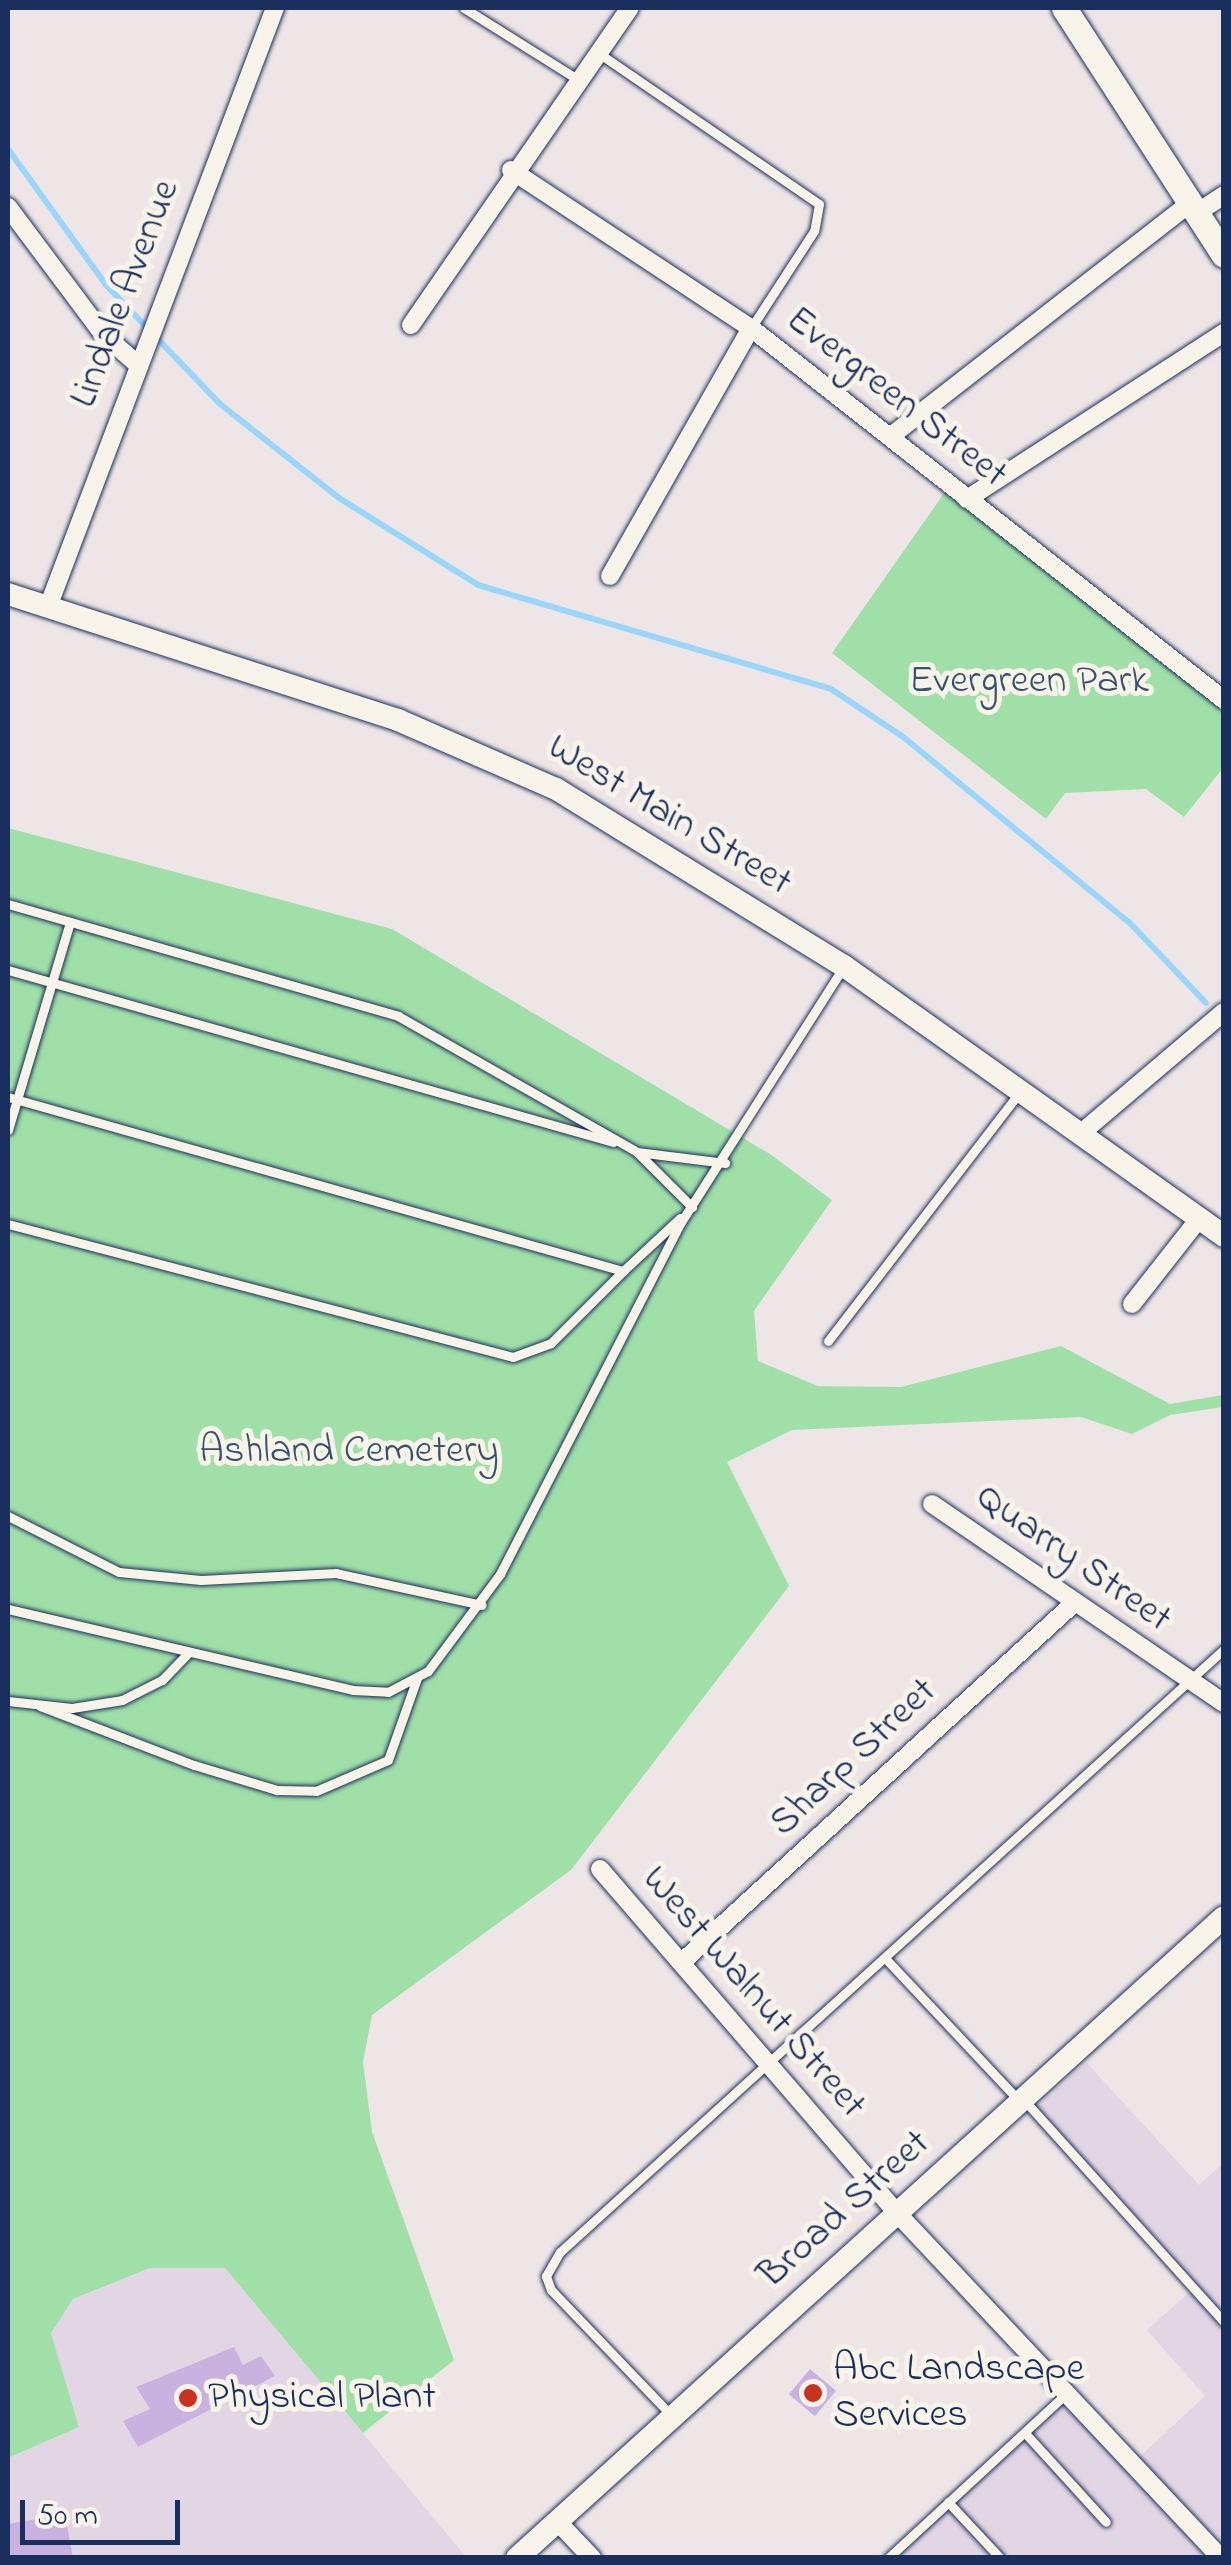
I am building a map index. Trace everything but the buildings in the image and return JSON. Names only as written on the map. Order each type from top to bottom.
[{"type":"main road","points":[[1064,8],[1224,254]]},
{"type":"street","name":"Lindale Avenue","points":[[48,607],[161,298],[275,8]]},
{"type":"street","points":[[410,325],[511,170],[630,8]]},
{"type":"street","name":"Evergreen Street","points":[[511,170],[751,328],[1224,700]]},
{"type":"street","points":[[892,436],[1195,207],[1224,195]]},
{"type":"street","points":[[8,207],[103,334],[139,358]]},
{"type":"street","points":[[610,576],[751,328]]},
{"type":"street","points":[[967,499],[1224,333]]},
{"type":"street","name":"West Main Street","points":[[8,594],[506,763],[844,966],[1224,1236]]},
{"type":"street","points":[[1080,1134],[1224,1012]]},
{"type":"street","points":[[1132,1304],[1199,1219]]},
{"type":"street","name":"Quarry Street","points":[[932,1504],[1072,1604],[1224,1703]]},
{"type":"street","name":"Sharp Street","points":[[682,1962],[1072,1604]]},
{"type":"street","name":"West Walnut Street","points":[[600,1869],[896,2213],[1220,2558]]},
{"type":"street","name":"Broad Street","points":[[517,2558],[1224,1917]]},
{"type":"street","points":[[557,2521],[592,2558]]},
{"type":"lane","points":[[464,8],[577,79]]},
{"type":"lane","points":[[596,52],[819,204],[814,232],[751,328]]},
{"type":"lane","points":[[8,904],[398,1016],[637,1152],[693,1206]]},
{"type":"lane","points":[[8,1130],[12,1099],[70,922]]},
{"type":"lane","points":[[8,1701],[40,1706],[194,1765],[277,1790],[316,1792],[388,1760],[417,1678],[482,1604],[693,1206],[725,1163],[844,966]]},
{"type":"lane","points":[[8,970],[625,1145]]},
{"type":"lane","points":[[828,1340],[1021,1091]]},
{"type":"lane","points":[[12,1099],[623,1270]]},
{"type":"lane","points":[[637,1152],[725,1163]]},
{"type":"lane","points":[[8,1224],[513,1357],[551,1343],[693,1206]]},
{"type":"lane","points":[[8,1516],[119,1572],[201,1580],[336,1572],[482,1604]]},
{"type":"lane","points":[[8,1609],[353,1690],[388,1692],[417,1678]]},
{"type":"lane","points":[[672,2417],[546,2276],[560,2252],[1224,1649]]},
{"type":"lane","points":[[40,1706],[122,1700],[162,1680],[188,1653]]},
{"type":"lane","points":[[885,1958],[1224,2322]]},
{"type":"lane","points":[[888,2558],[1067,2393]]},
{"type":"lane","points":[[1025,2432],[1106,2522]]},
{"type":"lane","points":[[948,2502],[1000,2558]]},
{"type":"shaded area","points":[[1086,2062],[1199,2185],[1223,2163],[1223,2557],[882,2558],[1069,2385],[1136,2460],[1205,2396],[1147,2330],[1196,2286],[1035,2109]]},
{"type":"shaded area","points":[[150,2268],[225,2268],[466,2557],[8,2557],[8,2458],[79,2427],[50,2333],[73,2299]]},
{"type":"green space","name":"Evergreen Park","points":[[945,492],[1223,708],[1223,768],[1184,817],[1146,789],[1065,793],[1046,819],[832,653]]},
{"type":"green space","name":"Ashland Cemetery","points":[[8,828],[392,929],[770,1154],[832,1200],[754,1311],[758,1361],[818,1386],[901,1387],[1061,1346],[1170,1404],[1223,1395],[1223,1407],[1170,1415],[1132,1434],[1081,1417],[792,1430],[727,1462],[789,1586],[571,1870],[372,2015],[363,2062],[372,2132],[454,2360],[363,2433],[225,2268],[150,2268],[73,2299],[51,2333],[79,2427],[8,2458]]},
{"type":"waterway","points":[[8,149],[106,285],[220,404],[339,498],[478,585],[831,689],[902,736],[1130,923],[1206,1003]]},
{"type":"place","name":"Abc Landscape Services","points":[[813,2393]]},
{"type":"place","name":"Physical Plant","points":[[188,2398]]}]
